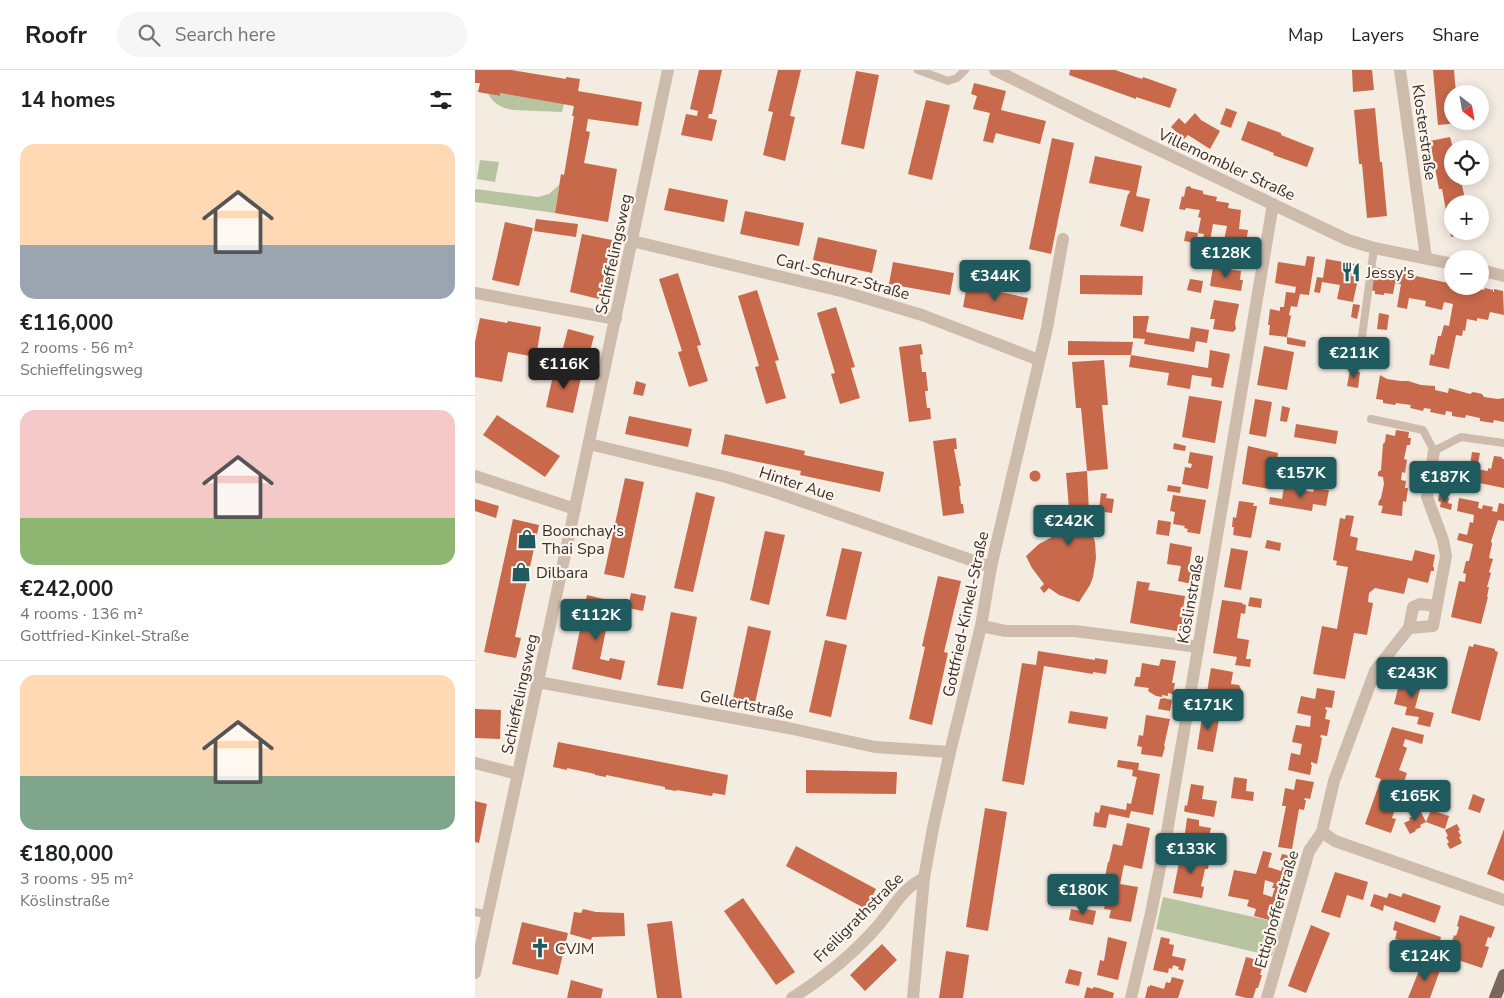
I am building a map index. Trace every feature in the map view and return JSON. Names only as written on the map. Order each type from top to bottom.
[{"type":"main road","points":[[1495,998],[1504,976]]},
{"type":"street","name":"Schieffelingsweg","points":[[475,973],[668,70]]},
{"type":"street","name":"Villemombler Straße","points":[[995,70],[1013,74],[1088,116],[1348,240],[1374,248],[1444,262]]},
{"type":"street","name":"Klosterstraße","points":[[1400,70],[1426,258]]},
{"type":"street","name":"Köslinstraße","points":[[1131,998],[1151,913],[1167,832],[1273,204]]},
{"type":"street","name":"Carl-Schurz-Straße","points":[[632,240],[845,292],[922,315],[1039,360]]},
{"type":"street","name":"Gottfried-Kinkel-Straße","points":[[913,998],[924,878],[933,828],[981,626],[991,567],[1047,328],[1063,240]]},
{"type":"street","points":[[1489,272],[1504,276]]},
{"type":"street","points":[[475,293],[616,319]]},
{"type":"street","name":"Hinter Aue","points":[[589,444],[725,477],[775,492],[991,567]]},
{"type":"street","points":[[1409,628],[1433,626],[1447,556],[1427,497],[1434,451]]},
{"type":"street","points":[[475,476],[575,509]]},
{"type":"street","name":"Ettighofferstraße","points":[[1267,998],[1309,851],[1322,832],[1334,781],[1375,671],[1409,628],[1413,607],[1420,604],[1436,606]]},
{"type":"street","points":[[981,626],[1006,631],[1075,631],[1198,647]]},
{"type":"street","name":"Gellertstraße","points":[[538,682],[788,728],[875,747],[950,752]]},
{"type":"street","points":[[475,763],[518,774]]},
{"type":"street","points":[[1322,832],[1335,841],[1504,900]]},
{"type":"street","name":"Freiligrathstraße","points":[[792,998],[811,986],[842,960],[875,928],[905,890],[924,878]]},
{"type":"lane","points":[[917,70],[948,80],[957,78],[965,70]]},
{"type":"lane","points":[[1361,344],[1374,248]]},
{"type":"lane","points":[[1371,419],[1423,430],[1434,451],[1461,437],[1504,443]]},
{"type":"lane","points":[[475,912],[488,915]]},
{"type":"green space","points":[[500,93],[564,104],[562,112],[513,110],[498,105],[488,94],[499,96]]},
{"type":"green space","points":[[480,160],[499,162],[495,182],[477,179]]},
{"type":"green space","points":[[559,185],[555,213],[475,202],[475,189],[538,197],[549,194]]},
{"type":"green space","points":[[1163,897],[1281,923],[1272,956],[1156,929]]},
{"type":"building","points":[[475,70],[511,70],[566,79],[566,77],[580,79],[578,91],[642,102],[638,126],[588,119],[586,131],[590,132],[584,163],[617,169],[608,222],[555,213],[561,174],[564,175],[574,106],[500,93],[500,96],[478,92],[480,83],[475,83]]},
{"type":"building","points":[[699,70],[722,70],[712,114],[709,114],[708,118],[717,120],[712,141],[681,135],[686,114],[697,116],[698,111],[690,109]]},
{"type":"building","points":[[778,70],[801,70],[790,116],[795,117],[785,161],[763,155],[773,112],[768,111]]},
{"type":"building","points":[[1070,70],[1115,70],[1142,79],[1143,77],[1177,89],[1170,108],[1136,97],[1136,99],[1069,75]]},
{"type":"building","points":[[1352,70],[1372,70],[1374,90],[1353,92]]},
{"type":"building","points":[[1433,70],[1454,70],[1455,85],[1444,85],[1444,124],[1438,125]]},
{"type":"building","points":[[856,71],[879,75],[864,149],[841,144]]},
{"type":"building","points":[[974,83],[1006,91],[1001,110],[1046,121],[1040,144],[996,133],[993,143],[983,141],[990,113],[973,109],[977,96],[971,94]]},
{"type":"building","points":[[926,100],[950,105],[932,180],[908,174]]},
{"type":"building","points":[[1226,108],[1237,112],[1231,128],[1220,124]]},
{"type":"building","points":[[1375,108],[1387,216],[1367,218],[1354,110]]},
{"type":"building","points":[[1195,113],[1201,120],[1220,131],[1210,149],[1188,135],[1184,139],[1171,127],[1179,118],[1185,124]]},
{"type":"building","points":[[1248,121],[1314,148],[1307,167],[1273,155],[1274,153],[1241,140]]},
{"type":"building","points":[[1450,137],[1451,140],[1444,140],[1444,185],[1462,185],[1464,195],[1444,195],[1444,200],[1442,189],[1439,189],[1430,141]]},
{"type":"building","points":[[1052,138],[1074,143],[1051,254],[1029,249]]},
{"type":"building","points":[[1095,156],[1142,166],[1136,196],[1150,199],[1143,232],[1120,226],[1130,191],[1089,183]]},
{"type":"building","points":[[1190,186],[1191,188],[1203,191],[1203,194],[1217,197],[1216,201],[1229,203],[1228,208],[1241,210],[1239,229],[1248,230],[1245,249],[1223,245],[1227,226],[1213,224],[1208,252],[1201,250],[1204,234],[1198,233],[1201,218],[1198,217],[1200,210],[1179,209],[1186,187]]},
{"type":"building","points":[[669,188],[728,200],[724,222],[664,210]]},
{"type":"building","points":[[745,211],[804,223],[799,246],[740,234]]},
{"type":"building","points":[[536,219],[578,224],[576,237],[534,231]]},
{"type":"building","points":[[505,222],[533,228],[519,286],[492,280]]},
{"type":"building","points":[[1186,231],[1198,233],[1196,243],[1184,241]]},
{"type":"building","points":[[582,234],[612,240],[599,299],[570,292]]},
{"type":"building","points":[[818,237],[877,250],[872,273],[813,260]]},
{"type":"building","points":[[1307,256],[1315,257],[1309,295],[1300,294],[1297,307],[1291,306],[1287,337],[1269,335],[1270,309],[1280,311],[1280,307],[1284,307],[1286,292],[1295,293],[1296,287],[1275,283],[1278,262],[1305,266]]},
{"type":"building","points":[[1326,259],[1361,265],[1353,302],[1337,299],[1340,285],[1322,282],[1320,293],[1314,292],[1317,277],[1323,278]]},
{"type":"building","points":[[893,262],[954,273],[950,295],[889,284]]},
{"type":"building","points":[[1213,267],[1241,271],[1240,280],[1243,280],[1241,291],[1210,286]]},
{"type":"building","points":[[1374,267],[1444,282],[1444,295],[1489,295],[1489,289],[1494,292],[1494,289],[1503,291],[1504,315],[1490,312],[1488,320],[1477,318],[1477,321],[1467,319],[1462,336],[1456,335],[1449,369],[1429,365],[1431,354],[1434,355],[1438,336],[1441,336],[1444,325],[1449,326],[1453,304],[1444,302],[1442,310],[1425,306],[1426,301],[1409,298],[1407,309],[1397,307],[1401,284],[1395,283],[1393,294],[1375,294],[1375,291],[1370,290]]},
{"type":"building","points":[[678,273],[701,345],[697,346],[708,381],[689,387],[678,352],[682,351],[659,279]]},
{"type":"building","points":[[1080,275],[1143,276],[1142,295],[1080,294]]},
{"type":"building","points":[[1190,279],[1203,281],[1201,293],[1187,290]]},
{"type":"building","points":[[967,285],[1028,298],[1023,320],[963,307]]},
{"type":"building","points":[[757,290],[779,360],[775,361],[786,398],[766,404],[755,367],[759,366],[738,296]]},
{"type":"building","points":[[1214,300],[1239,304],[1235,323],[1236,329],[1233,332],[1213,329],[1215,319],[1210,319]]},
{"type":"building","points":[[1353,304],[1360,305],[1357,319],[1351,317]]},
{"type":"building","points":[[836,307],[855,367],[851,368],[860,398],[840,404],[831,374],[835,373],[817,313]]},
{"type":"building","points":[[1379,313],[1389,315],[1387,330],[1377,329]]},
{"type":"building","points":[[1133,316],[1149,316],[1146,332],[1189,339],[1191,327],[1209,330],[1207,343],[1196,341],[1194,352],[1144,344],[1145,339],[1133,338]]},
{"type":"building","points":[[480,318],[541,327],[536,357],[508,352],[502,382],[475,377],[475,342]]},
{"type":"building","points":[[568,329],[594,336],[588,359],[562,352]]},
{"type":"building","points":[[1287,337],[1306,341],[1305,347],[1287,344]]},
{"type":"building","points":[[1068,341],[1133,342],[1131,355],[1068,355]]},
{"type":"building","points":[[921,344],[923,354],[920,355],[922,372],[926,372],[928,391],[925,391],[927,408],[930,408],[931,419],[909,422],[899,347]]},
{"type":"building","points":[[1264,346],[1294,352],[1287,390],[1257,385]]},
{"type":"building","points":[[1210,350],[1230,354],[1223,388],[1211,386],[1212,378],[1192,375],[1190,389],[1167,385],[1169,373],[1129,367],[1131,355],[1208,368]]},
{"type":"building","points":[[1104,360],[1108,405],[1102,405],[1108,469],[1087,471],[1081,408],[1076,408],[1072,362]]},
{"type":"building","points":[[555,367],[582,373],[573,413],[546,407]]},
{"type":"building","points":[[1350,370],[1360,372],[1358,388],[1347,386]]},
{"type":"building","points":[[1380,375],[1387,379],[1435,386],[1435,390],[1448,393],[1449,388],[1470,394],[1473,392],[1482,394],[1484,397],[1504,398],[1504,422],[1494,420],[1493,423],[1480,421],[1480,418],[1466,415],[1465,418],[1452,416],[1452,412],[1446,411],[1445,415],[1430,412],[1431,409],[1424,408],[1423,411],[1410,408],[1411,405],[1383,403],[1383,400],[1376,399]]},
{"type":"building","points":[[636,381],[646,384],[643,396],[633,394]]},
{"type":"building","points":[[1189,396],[1222,401],[1215,443],[1182,437]]},
{"type":"building","points":[[1255,399],[1272,402],[1266,437],[1249,434]]},
{"type":"building","points":[[1282,406],[1290,408],[1287,422],[1280,421]]},
{"type":"building","points":[[497,415],[560,456],[545,477],[483,435]]},
{"type":"building","points":[[629,416],[692,429],[688,447],[625,434]]},
{"type":"building","points":[[1296,424],[1338,431],[1336,444],[1294,437]]},
{"type":"building","points":[[1396,430],[1409,432],[1408,438],[1411,438],[1410,445],[1407,445],[1404,459],[1407,460],[1405,473],[1402,472],[1401,480],[1406,481],[1405,488],[1408,488],[1406,502],[1403,501],[1402,516],[1381,513],[1383,506],[1378,505],[1384,484],[1383,477],[1378,476],[1378,472],[1381,470],[1383,444],[1386,434],[1395,436]]},
{"type":"building","points":[[725,434],[805,451],[804,455],[884,472],[880,492],[800,475],[801,471],[721,454]]},
{"type":"building","points":[[956,438],[957,449],[954,449],[961,486],[959,486],[961,504],[963,504],[964,513],[943,516],[933,441]]},
{"type":"building","points":[[1174,443],[1186,446],[1185,451],[1173,449]]},
{"type":"building","points":[[1248,446],[1278,453],[1276,468],[1273,467],[1269,489],[1242,484]]},
{"type":"building","points":[[1190,452],[1213,456],[1208,489],[1182,484],[1185,467],[1191,468],[1192,464],[1188,463]]},
{"type":"building","points":[[1472,452],[1480,453],[1477,469],[1488,471],[1488,468],[1491,469],[1494,456],[1504,459],[1504,488],[1454,478],[1453,483],[1446,482],[1448,472],[1455,473],[1457,466],[1466,467],[1467,464],[1470,465]]},
{"type":"building","points":[[1035,470],[1041,476],[1035,482],[1029,476]]},
{"type":"building","points":[[1087,471],[1090,532],[1095,542],[1096,558],[1090,585],[1079,602],[1059,595],[1049,588],[1044,593],[1040,588],[1044,584],[1026,556],[1039,544],[1052,537],[1050,530],[1056,528],[1059,534],[1071,532],[1066,473]]},
{"type":"building","points":[[625,478],[644,482],[624,578],[604,574]]},
{"type":"building","points":[[1168,485],[1181,487],[1180,493],[1167,491]]},
{"type":"building","points":[[1284,487],[1313,492],[1314,488],[1329,490],[1326,506],[1313,504],[1312,511],[1269,504],[1270,497],[1282,499]]},
{"type":"building","points":[[696,492],[715,497],[693,592],[674,588]]},
{"type":"building","points":[[1101,493],[1107,494],[1106,498],[1114,499],[1112,513],[1104,512],[1105,509],[1099,509]]},
{"type":"building","points":[[1173,495],[1206,500],[1200,534],[1187,532],[1188,529],[1184,528],[1185,526],[1173,524],[1175,512],[1170,511]]},
{"type":"building","points":[[1439,495],[1449,498],[1448,503],[1452,504],[1451,510],[1440,507]]},
{"type":"building","points":[[1459,498],[1479,502],[1478,508],[1482,509],[1483,505],[1493,507],[1492,511],[1497,512],[1499,503],[1504,504],[1504,521],[1498,520],[1491,541],[1489,558],[1493,559],[1487,587],[1489,587],[1488,597],[1481,624],[1451,617],[1459,581],[1465,582],[1466,574],[1463,573],[1466,561],[1469,561],[1473,544],[1457,540],[1459,533],[1467,535],[1470,522],[1473,523],[1474,515],[1457,511]]},
{"type":"building","points":[[475,499],[499,506],[496,518],[475,511]]},
{"type":"building","points":[[1239,501],[1254,503],[1253,506],[1257,506],[1251,538],[1233,535],[1233,517],[1236,518]]},
{"type":"building","points":[[1346,515],[1354,516],[1350,536],[1358,538],[1356,550],[1412,561],[1415,550],[1435,555],[1434,571],[1431,571],[1428,583],[1408,578],[1404,594],[1375,588],[1369,593],[1368,602],[1373,603],[1367,635],[1354,633],[1345,679],[1313,674],[1322,626],[1337,629],[1348,567],[1336,565],[1337,561],[1333,560],[1340,518],[1345,519]]},
{"type":"building","points":[[513,519],[539,525],[515,637],[521,638],[516,658],[484,652]]},
{"type":"building","points":[[1158,520],[1171,522],[1169,536],[1156,534]]},
{"type":"building","points":[[765,531],[785,535],[769,605],[750,600]]},
{"type":"building","points":[[1267,540],[1281,543],[1280,551],[1265,548]]},
{"type":"building","points":[[1170,543],[1192,547],[1189,568],[1194,569],[1192,584],[1178,581],[1181,566],[1167,564]]},
{"type":"building","points":[[842,548],[862,552],[846,620],[826,616]]},
{"type":"building","points":[[1231,548],[1248,551],[1241,590],[1224,587]]},
{"type":"building","points":[[938,576],[961,581],[944,652],[948,653],[932,725],[909,719],[925,647],[922,646]]},
{"type":"building","points":[[1137,581],[1150,583],[1148,590],[1185,596],[1183,609],[1186,609],[1182,632],[1130,623]]},
{"type":"building","points":[[631,593],[646,596],[643,611],[628,608]]},
{"type":"building","points":[[587,595],[612,601],[600,659],[609,661],[610,658],[625,661],[621,680],[572,669]]},
{"type":"building","points":[[1250,597],[1262,599],[1261,608],[1248,606]]},
{"type":"building","points":[[1222,600],[1246,605],[1245,614],[1241,613],[1237,638],[1249,640],[1246,659],[1251,659],[1250,667],[1235,665],[1237,657],[1213,653]]},
{"type":"building","points":[[671,612],[697,617],[683,689],[657,685]]},
{"type":"building","points":[[748,626],[771,631],[755,703],[733,698]]},
{"type":"building","points":[[825,640],[847,645],[831,717],[809,712]]},
{"type":"building","points":[[1474,644],[1495,649],[1498,652],[1480,721],[1451,713],[1469,646],[1473,647]]},
{"type":"building","points":[[1038,651],[1095,660],[1095,658],[1108,660],[1106,674],[1093,672],[1093,674],[1044,666],[1024,785],[1002,781],[1022,663],[1036,665]]},
{"type":"building","points":[[1161,659],[1176,661],[1172,683],[1175,683],[1173,694],[1168,693],[1168,696],[1162,695],[1162,697],[1156,696],[1148,691],[1149,688],[1134,686],[1136,677],[1140,677],[1142,663],[1159,666]]},
{"type":"building","points":[[1211,668],[1233,672],[1231,684],[1239,685],[1241,689],[1239,700],[1236,703],[1225,701],[1224,708],[1205,704]]},
{"type":"building","points":[[1402,673],[1423,678],[1415,708],[1434,713],[1430,727],[1417,724],[1419,717],[1405,715],[1407,707],[1394,704]]},
{"type":"building","points":[[1317,688],[1335,691],[1332,708],[1326,707],[1325,709],[1327,710],[1325,719],[1330,720],[1327,736],[1321,735],[1320,737],[1322,738],[1317,764],[1311,762],[1310,775],[1288,770],[1291,753],[1300,755],[1302,744],[1292,742],[1296,725],[1310,727],[1311,716],[1297,713],[1301,696],[1315,699]]},
{"type":"building","points":[[1160,699],[1172,700],[1170,711],[1158,709]]},
{"type":"building","points":[[475,709],[501,710],[500,739],[475,738]]},
{"type":"building","points":[[1070,711],[1108,717],[1106,729],[1068,723]]},
{"type":"building","points":[[1203,711],[1220,714],[1213,752],[1197,749]]},
{"type":"building","points":[[1146,715],[1170,719],[1162,757],[1141,754],[1142,747],[1137,746],[1139,735],[1143,736]]},
{"type":"building","points":[[1392,727],[1424,735],[1422,744],[1405,739],[1403,746],[1407,748],[1399,770],[1407,773],[1392,818],[1396,819],[1391,833],[1365,824],[1381,779],[1375,777]]},
{"type":"building","points":[[558,742],[728,775],[725,795],[713,793],[712,796],[676,791],[606,775],[606,777],[567,768],[567,770],[553,767]]},
{"type":"building","points":[[1118,760],[1139,763],[1138,770],[1160,774],[1153,815],[1131,811],[1129,818],[1109,814],[1106,828],[1093,826],[1095,812],[1099,813],[1101,805],[1126,810],[1127,803],[1131,804],[1137,777],[1132,776],[1133,770],[1117,767]]},
{"type":"building","points":[[806,770],[897,772],[896,794],[806,793]]},
{"type":"building","points":[[1234,777],[1247,779],[1246,791],[1254,792],[1253,801],[1231,798]]},
{"type":"building","points":[[1296,779],[1314,782],[1310,799],[1305,798],[1304,810],[1299,809],[1292,849],[1278,847],[1286,806],[1282,806],[1285,788],[1294,790]]},
{"type":"building","points":[[1191,784],[1204,786],[1202,799],[1217,801],[1214,817],[1184,811],[1185,805],[1187,806]]},
{"type":"building","points":[[1473,794],[1485,799],[1480,813],[1468,809]]},
{"type":"building","points":[[475,801],[487,804],[479,843],[475,842]]},
{"type":"building","points":[[985,808],[1007,812],[988,931],[966,927]]},
{"type":"building","points":[[1420,810],[1426,822],[1410,834],[1404,823]]},
{"type":"building","points":[[1431,810],[1449,816],[1445,829],[1426,822]]},
{"type":"building","points":[[1187,818],[1199,820],[1199,826],[1211,828],[1207,845],[1184,841]]},
{"type":"building","points":[[1127,823],[1150,828],[1142,869],[1124,865],[1120,884],[1138,887],[1131,922],[1109,918],[1111,910],[1104,909],[1110,883],[1104,882],[1108,862],[1113,844],[1122,846]]},
{"type":"building","points":[[1457,824],[1462,843],[1450,849],[1447,844],[1449,842],[1445,830]]},
{"type":"building","points":[[1504,829],[1504,881],[1487,874]]},
{"type":"building","points":[[796,846],[876,889],[866,909],[786,866]]},
{"type":"building","points":[[1263,851],[1272,853],[1268,867],[1281,871],[1284,861],[1280,860],[1282,854],[1295,857],[1279,915],[1271,913],[1269,920],[1254,916],[1256,909],[1247,906],[1249,900],[1228,896],[1234,870],[1256,874]],"holes":[[[1265,880],[1274,883],[1272,888],[1275,888],[1272,897],[1263,894]]]},
{"type":"building","points":[[1181,852],[1210,859],[1208,869],[1205,869],[1201,886],[1204,887],[1202,898],[1173,893]]},
{"type":"building","points":[[1335,872],[1368,882],[1363,900],[1347,895],[1340,918],[1321,912]]},
{"type":"building","points":[[1389,893],[1401,897],[1403,893],[1441,906],[1435,923],[1384,905],[1383,911],[1370,906],[1374,894],[1387,898]]},
{"type":"building","points":[[743,898],[795,972],[776,985],[724,911]]},
{"type":"building","points":[[1082,908],[1096,911],[1093,925],[1069,920],[1071,909],[1081,911]]},
{"type":"building","points":[[583,909],[596,912],[624,913],[625,936],[592,937],[591,940],[570,934],[574,912],[581,913]]},
{"type":"building","points":[[1460,915],[1495,927],[1491,938],[1488,937],[1485,946],[1489,947],[1482,968],[1395,939],[1397,931],[1393,930],[1395,921],[1441,937],[1440,941],[1451,945],[1459,927],[1457,926]]},
{"type":"building","points":[[672,921],[682,998],[657,998],[647,924]]},
{"type":"building","name":"CVJM","points":[[522,922],[568,933],[558,975],[512,964]]},
{"type":"building","points":[[1311,925],[1330,933],[1306,993],[1288,986]]},
{"type":"building","points":[[1108,937],[1127,942],[1118,980],[1097,975],[1100,960],[1104,961]]},
{"type":"building","points":[[1161,937],[1170,939],[1169,944],[1174,945],[1172,956],[1186,959],[1183,971],[1173,965],[1172,969],[1169,968],[1168,973],[1153,970]]},
{"type":"building","points":[[882,944],[897,960],[865,991],[850,975]]},
{"type":"building","points":[[946,951],[969,955],[963,998],[939,998]]},
{"type":"building","points":[[1246,957],[1261,961],[1263,965],[1260,975],[1262,975],[1253,998],[1235,995]]},
{"type":"building","points":[[1422,963],[1440,970],[1430,998],[1408,998]]},
{"type":"building","points":[[1069,969],[1082,972],[1079,986],[1065,983]]},
{"type":"building","points":[[1172,977],[1184,980],[1178,998],[1145,998],[1148,986],[1164,989],[1166,982],[1170,983]]},
{"type":"building","points":[[571,980],[603,989],[601,998],[567,998]]},
{"type":"building","points":[[1087,987],[1099,988],[1114,993],[1113,998],[1084,998]]},
{"type":"place","name":"Jessy's","points":[[1351,272]]},
{"type":"place","name":"Boonchay's Thai Spa","points":[[527,539]]},
{"type":"place","name":"Dilbara","points":[[521,572]]},
{"type":"place","name":"CVJM","points":[[540,948]]}]
